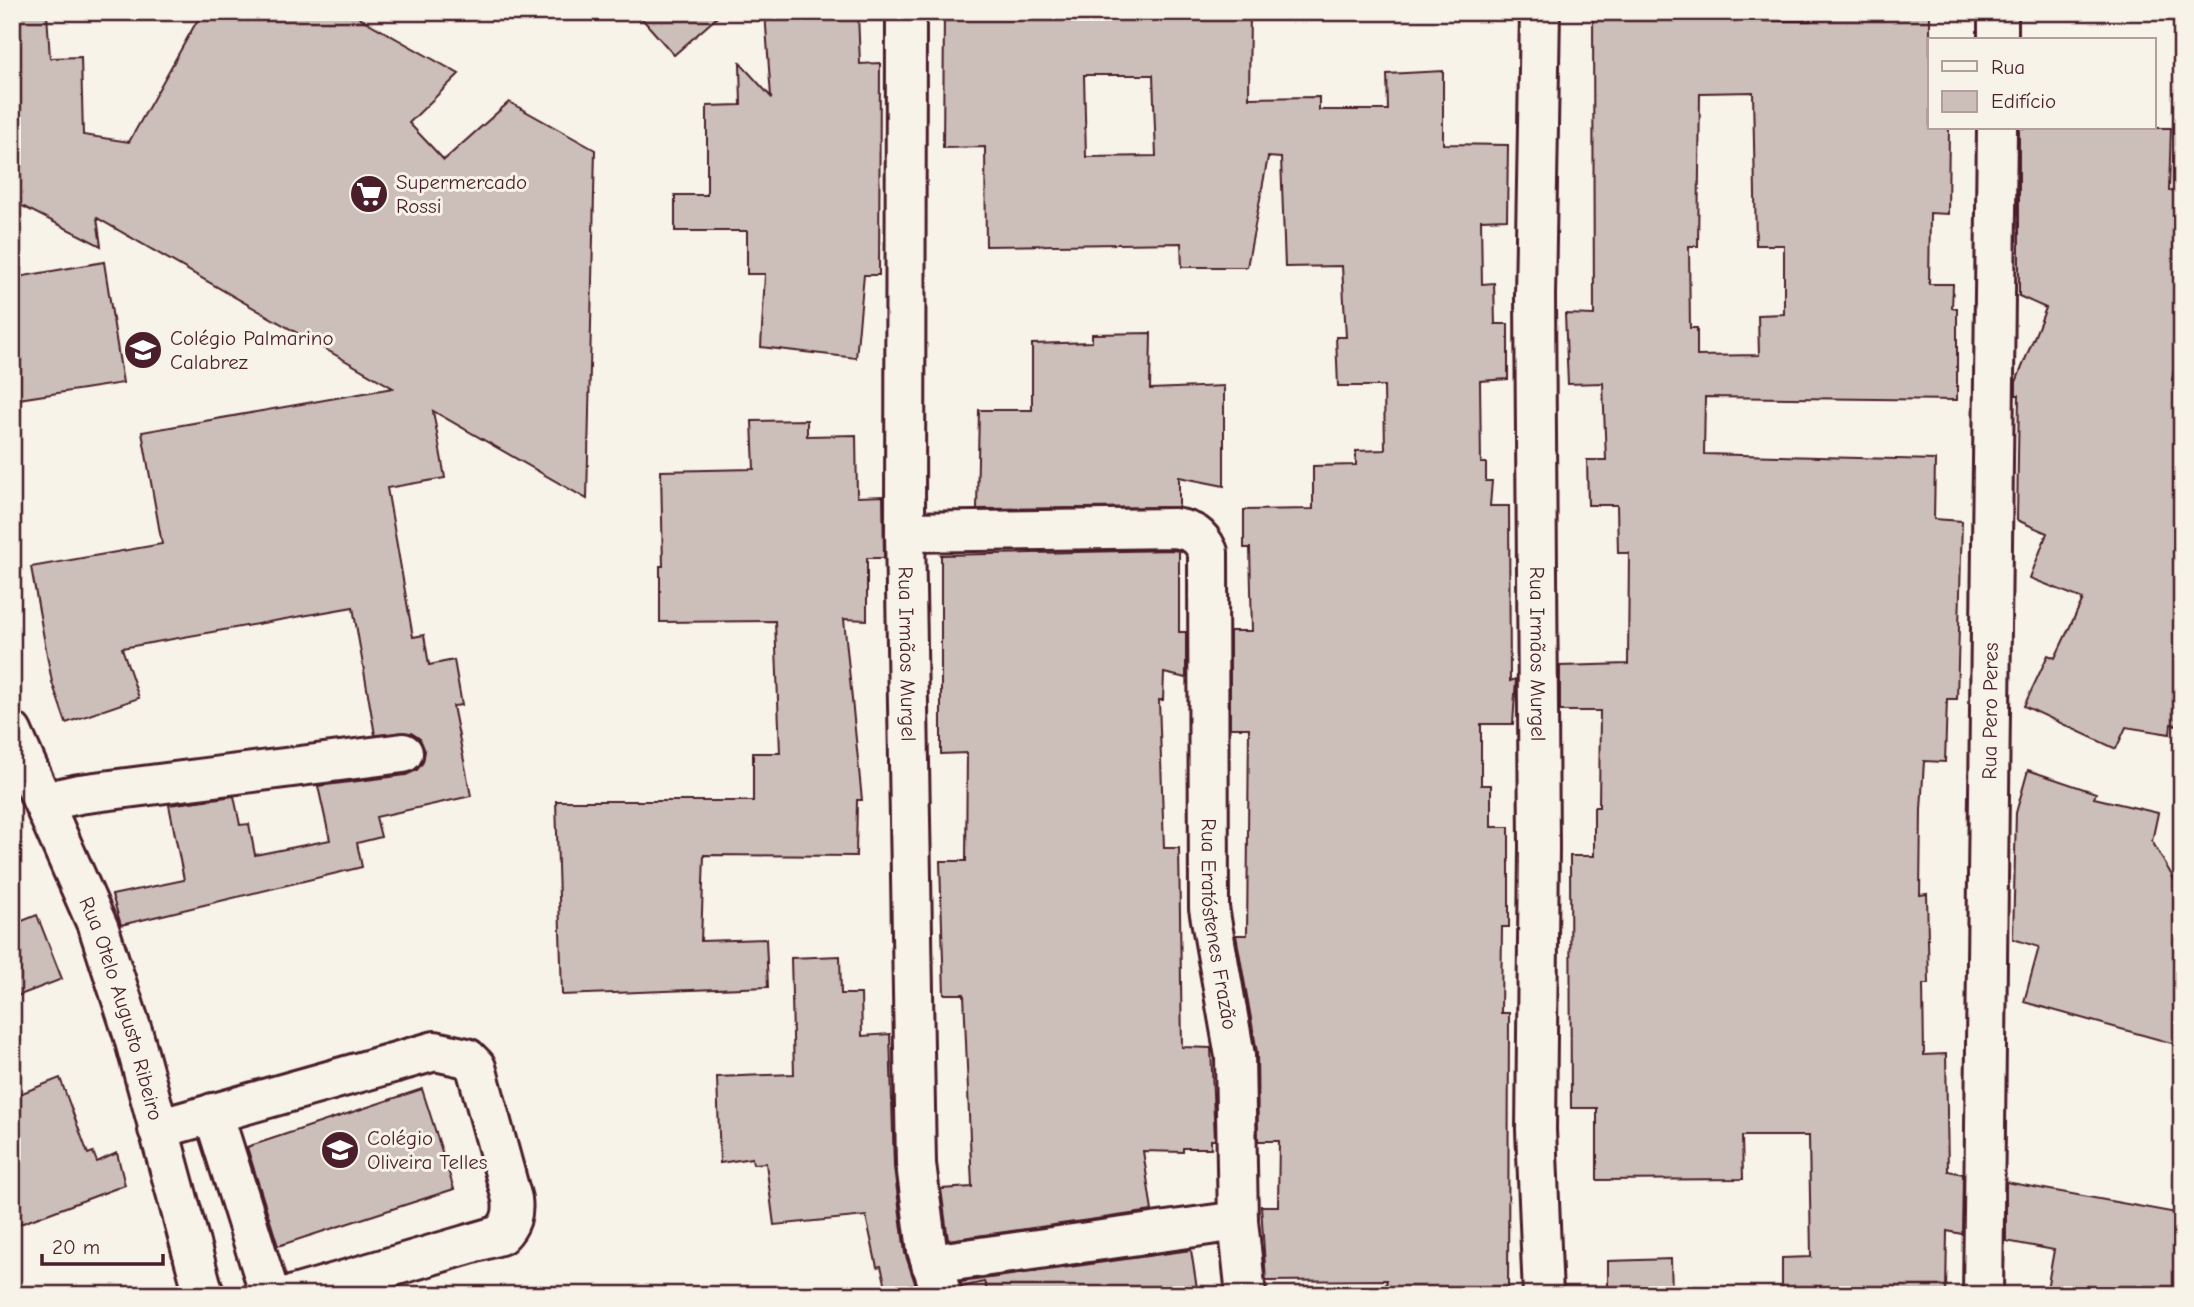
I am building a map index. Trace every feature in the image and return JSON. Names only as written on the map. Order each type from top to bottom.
[{"type":"street","name":"Rua Irmãos Murgel","points":[[906,12],[905,532],[916,1164],[927,1250],[937,1279]]},
{"type":"street","name":"Rua Irmãos Murgel","points":[[1540,12],[1535,296],[1539,847],[1536,1130],[1543,1295]]},
{"type":"street","points":[[1997,38],[1998,12]]},
{"type":"street","name":"Rua Pero Peres","points":[[1983,1295],[1997,130]]},
{"type":"street","name":"Rua Eratóstenes Frazão","points":[[905,532],[1174,528],[1191,531],[1201,537],[1208,552],[1209,908],[1235,1056],[1238,1222],[1247,1295]]},
{"type":"street","name":"Rua Otelo Augusto Ribeiro","points":[[12,732],[99,929],[133,1034],[204,1295]]},
{"type":"street","points":[[44,802],[79,794],[403,753]]},
{"type":"street","points":[[159,1129],[435,1051],[467,1058],[476,1067],[512,1199],[514,1212],[507,1227],[499,1235],[294,1295]]},
{"type":"street","points":[[214,1113],[270,1295]]},
{"type":"street","points":[[937,1279],[1238,1222]]},
{"type":"building","points":[[202,12],[349,12],[459,74],[409,123],[444,160],[509,102],[595,150],[587,499],[433,411],[445,478],[387,488],[413,637],[424,635],[429,665],[454,660],[462,705],[453,706],[471,796],[376,817],[381,837],[357,843],[362,867],[121,925],[112,895],[184,880],[169,805],[234,796],[240,825],[249,824],[255,855],[330,840],[318,786],[406,775],[417,770],[423,762],[425,751],[420,739],[411,733],[375,735],[353,607],[122,648],[139,698],[66,723],[52,682],[31,567],[162,544],[142,432],[393,388],[97,218],[101,246],[12,201],[12,15],[47,14],[50,58],[81,57],[83,135],[129,142]]},
{"type":"building","points":[[636,12],[723,12],[674,55]]},
{"type":"building","points":[[765,12],[858,13],[860,64],[880,63],[879,275],[864,275],[856,358],[761,347],[765,274],[747,274],[747,231],[675,231],[675,195],[707,195],[707,106],[741,105],[740,63],[771,97]]},
{"type":"building","points":[[944,12],[1250,12],[1249,98],[1319,97],[1319,110],[1388,110],[1387,74],[1443,71],[1443,144],[1508,145],[1507,219],[1481,220],[1482,284],[1494,283],[1495,324],[1508,324],[1508,379],[1480,381],[1481,463],[1486,463],[1486,481],[1492,481],[1490,506],[1509,506],[1510,681],[1516,679],[1513,724],[1481,724],[1481,785],[1491,785],[1491,827],[1509,827],[1509,927],[1502,927],[1501,1013],[1509,1013],[1508,1295],[1384,1295],[1387,1280],[1266,1281],[1261,1206],[1278,1206],[1279,1141],[1258,1141],[1257,1052],[1236,935],[1247,935],[1249,728],[1230,728],[1230,631],[1252,631],[1250,548],[1244,548],[1244,510],[1313,509],[1313,466],[1356,465],[1356,451],[1385,450],[1384,386],[1338,386],[1336,337],[1346,337],[1342,266],[1285,267],[1281,158],[1268,157],[1247,267],[1182,267],[1181,243],[986,246],[985,147],[943,148]],"holes":[[[1084,75],[1153,75],[1156,156],[1086,157]]]},
{"type":"building","points":[[1593,12],[1742,12],[1746,21],[1810,21],[1810,12],[1930,12],[1928,130],[1949,130],[1948,214],[1930,213],[1929,284],[1953,284],[1952,308],[1957,308],[1957,400],[1705,397],[1704,454],[1935,460],[1934,519],[1962,521],[1957,699],[1947,699],[1945,762],[1924,761],[1921,810],[1920,895],[1927,894],[1929,984],[1923,984],[1924,1055],[1946,1054],[1948,1171],[1963,1174],[1962,1234],[1947,1231],[1946,1295],[1782,1295],[1782,1258],[1811,1257],[1809,1136],[1742,1136],[1743,1179],[1597,1180],[1597,1108],[1571,1108],[1570,856],[1594,856],[1594,807],[1599,807],[1600,711],[1560,711],[1560,666],[1628,664],[1629,553],[1618,553],[1617,505],[1588,505],[1587,460],[1606,460],[1603,383],[1568,384],[1565,314],[1594,315]],"holes":[[[1753,92],[1756,245],[1784,245],[1784,314],[1758,315],[1759,355],[1697,356],[1697,328],[1690,328],[1689,246],[1698,246],[1700,93]]]},
{"type":"building","points":[[2171,128],[2169,191],[2182,193],[2182,327],[2172,380],[2182,381],[2182,726],[2171,724],[2170,734],[2126,727],[2116,749],[2024,706],[2048,655],[2055,658],[2083,599],[2030,578],[2047,533],[2017,520],[2019,395],[2016,395],[2016,382],[2046,308],[2019,296],[2019,130]]},
{"type":"building","points":[[104,262],[123,383],[12,400],[12,278]]},
{"type":"building","points":[[1151,333],[1150,389],[1224,386],[1224,486],[1179,477],[1179,507],[977,509],[979,410],[1032,410],[1032,344],[1092,342],[1092,334]]},
{"type":"building","points":[[807,420],[807,436],[856,435],[857,497],[883,496],[884,558],[867,558],[867,620],[844,619],[862,800],[857,800],[856,856],[704,855],[701,941],[766,939],[768,987],[562,995],[556,801],[753,801],[753,753],[780,753],[775,621],[660,622],[660,566],[663,566],[661,471],[754,469],[752,421]]},
{"type":"building","points":[[1179,551],[1179,632],[1186,632],[1186,678],[1164,673],[1163,700],[1159,700],[1164,848],[1179,848],[1182,1047],[1211,1048],[1215,1140],[1211,1140],[1211,1148],[1183,1148],[1183,1152],[1143,1151],[1152,1211],[948,1240],[941,1189],[972,1187],[964,994],[944,994],[940,861],[966,861],[967,753],[941,754],[941,555]]},
{"type":"building","points":[[2028,770],[2096,793],[2094,798],[2158,813],[2152,841],[2182,893],[2182,1046],[2024,1002],[2039,947],[2013,939],[2016,813]]},
{"type":"building","points":[[37,915],[62,979],[12,998],[12,925]]},
{"type":"building","points":[[840,956],[841,994],[861,994],[862,1036],[890,1034],[894,1167],[905,1253],[919,1295],[888,1295],[881,1266],[877,1267],[866,1216],[774,1225],[766,1163],[753,1164],[752,1158],[720,1163],[717,1077],[794,1074],[791,958]]},
{"type":"building","points":[[60,1078],[88,1154],[93,1152],[97,1162],[117,1153],[125,1185],[12,1227],[12,1097]]},
{"type":"building","points":[[422,1089],[454,1189],[278,1246],[247,1147]]},
{"type":"building","points":[[2006,1182],[2182,1214],[2182,1295],[2046,1295],[2054,1250],[2006,1241]]},
{"type":"building","points":[[1191,1250],[1198,1295],[989,1295],[984,1282],[962,1287],[961,1282]]},
{"type":"building","points":[[1671,1259],[1672,1295],[1608,1295],[1608,1261]]},
{"type":"place","name":"Supermercado Rossi","points":[[369,194]]},
{"type":"place","name":"Colégio Palmarino Calabrez","points":[[143,350]]},
{"type":"place","name":"Colégio Oliveira Telles","points":[[340,1150]]}]
